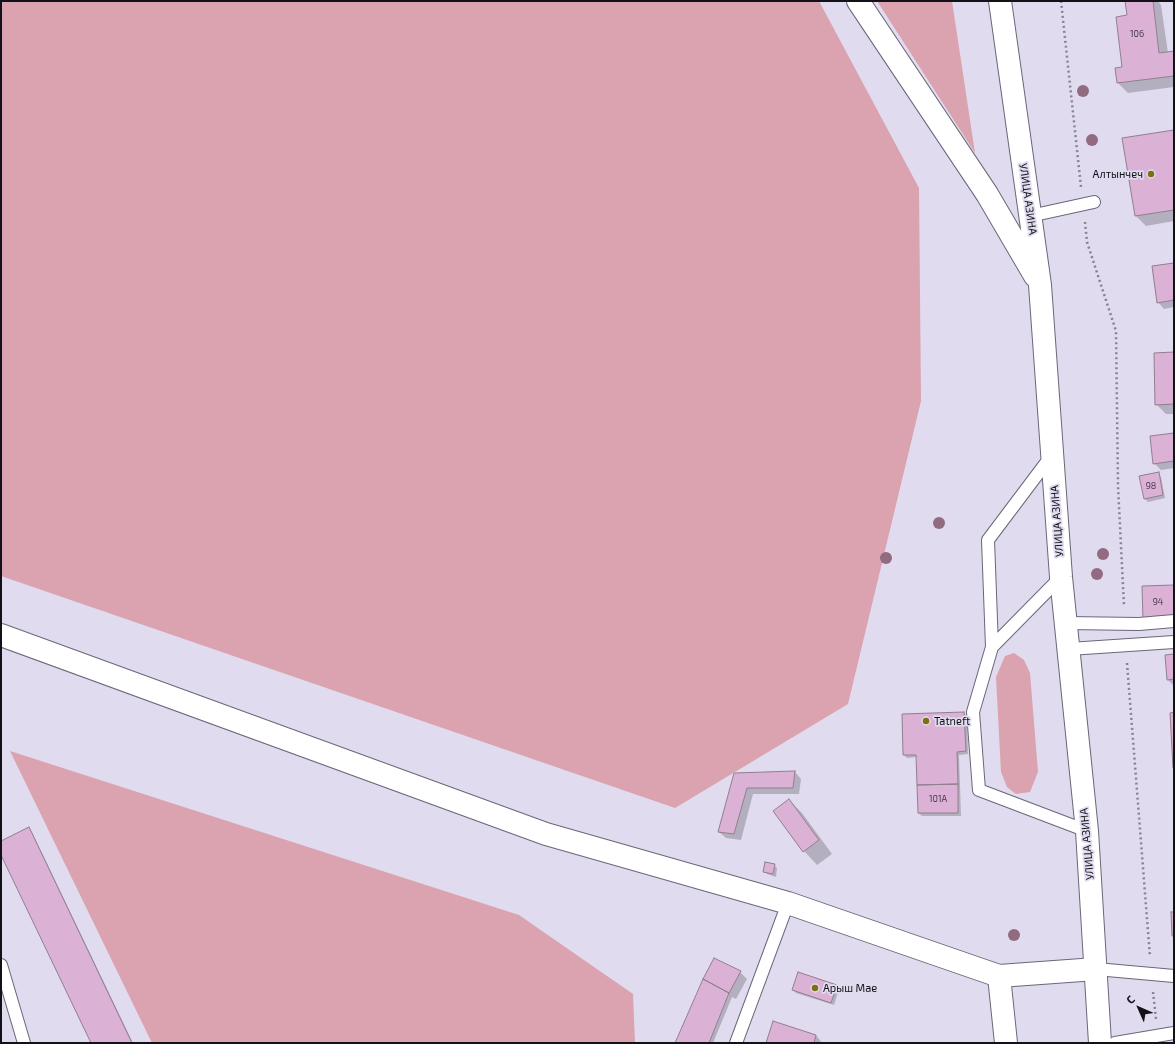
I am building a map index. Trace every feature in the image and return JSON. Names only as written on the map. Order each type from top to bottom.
[{"type":"main road","points":[[858,1],[987,194],[1040,284]]},
{"type":"main road","name":"УЛИЦА АЗИНА","points":[[1000,1],[1040,284],[1061,577],[1087,831],[1100,1043]]},
{"type":"main road","points":[[1,635],[546,834],[788,903],[998,976],[1096,969]]},
{"type":"main road","points":[[998,976],[1006,1043]]},
{"type":"lane","points":[[1030,216],[1088,204]]},
{"type":"lane","points":[[1053,454],[988,540],[992,647],[973,712],[979,790],[1087,831]]},
{"type":"lane","points":[[992,647],[1061,577]]},
{"type":"lane","points":[[1066,623],[1125,624],[1174,621]]},
{"type":"lane","points":[[1069,649],[1174,642]]},
{"type":"lane","points":[[736,1043],[788,903]]},
{"type":"lane","points":[[1,964],[24,1043]]},
{"type":"lane","points":[[1096,969],[1174,976]]},
{"type":"lane","points":[[1115,1043],[1174,1033]]},
{"type":"path","points":[[1061,1],[1088,204],[1087,242],[1116,332],[1118,486],[1125,624]]},
{"type":"path","points":[[1126,645],[1157,1036]]},
{"type":"shaded area","points":[[1,1],[819,1],[919,188],[921,401],[848,704],[675,808],[1,576]]},
{"type":"shaded area","points":[[877,1],[952,1],[975,153]]},
{"type":"shaded area","points":[[1014,653],[1024,660],[1030,673],[1038,772],[1030,792],[1016,794],[1007,787],[1001,772],[996,677],[1005,656]]},
{"type":"shaded area","points":[[10,751],[519,915],[633,994],[635,1043],[152,1043]]},
{"type":"building","points":[[1125,1],[1153,1],[1159,53],[1174,51],[1174,76],[1117,83],[1115,68],[1122,67],[1116,17],[1127,15]]},
{"type":"building","name":"Алтынчеч","points":[[1174,130],[1174,210],[1135,216],[1122,138]]},
{"type":"building","points":[[1174,263],[1174,300],[1157,303],[1152,266]]},
{"type":"building","points":[[1174,352],[1174,404],[1155,405],[1154,353]]},
{"type":"building","points":[[1174,433],[1174,461],[1153,464],[1150,436]]},
{"type":"building","points":[[1159,472],[1163,495],[1144,499],[1139,476]]},
{"type":"building","points":[[1174,585],[1174,618],[1143,620],[1142,586]]},
{"type":"building","points":[[1174,654],[1174,679],[1167,680],[1165,655]]},
{"type":"building","points":[[964,712],[966,751],[957,752],[958,784],[917,785],[916,755],[903,755],[902,714]]},
{"type":"building","points":[[1174,712],[1174,768],[1173,768],[1170,713]]},
{"type":"building","points":[[795,771],[793,788],[747,788],[734,834],[718,832],[734,773]]},
{"type":"building","points":[[958,784],[958,813],[918,813],[917,785]]},
{"type":"building","points":[[789,799],[819,840],[803,852],[773,811]]},
{"type":"building","points":[[29,827],[132,1043],[91,1043],[1,855],[1,841]]},
{"type":"building","points":[[765,862],[775,864],[773,874],[763,872]]},
{"type":"building","points":[[1171,912],[1174,912],[1174,936],[1172,936]]},
{"type":"building","points":[[714,958],[741,971],[729,993],[703,979]]},
{"type":"building","points":[[798,972],[837,985],[831,1003],[792,990]]},
{"type":"building","points":[[703,979],[729,993],[709,1043],[675,1043]]},
{"type":"building","points":[[773,1021],[816,1035],[814,1043],[766,1043]]},
{"type":"place","name":"Алтынчеч","points":[[1151,174]]},
{"type":"place","name":"Tatneft","points":[[926,721]]},
{"type":"place","name":"Арыш Мае","points":[[815,988]]}]
